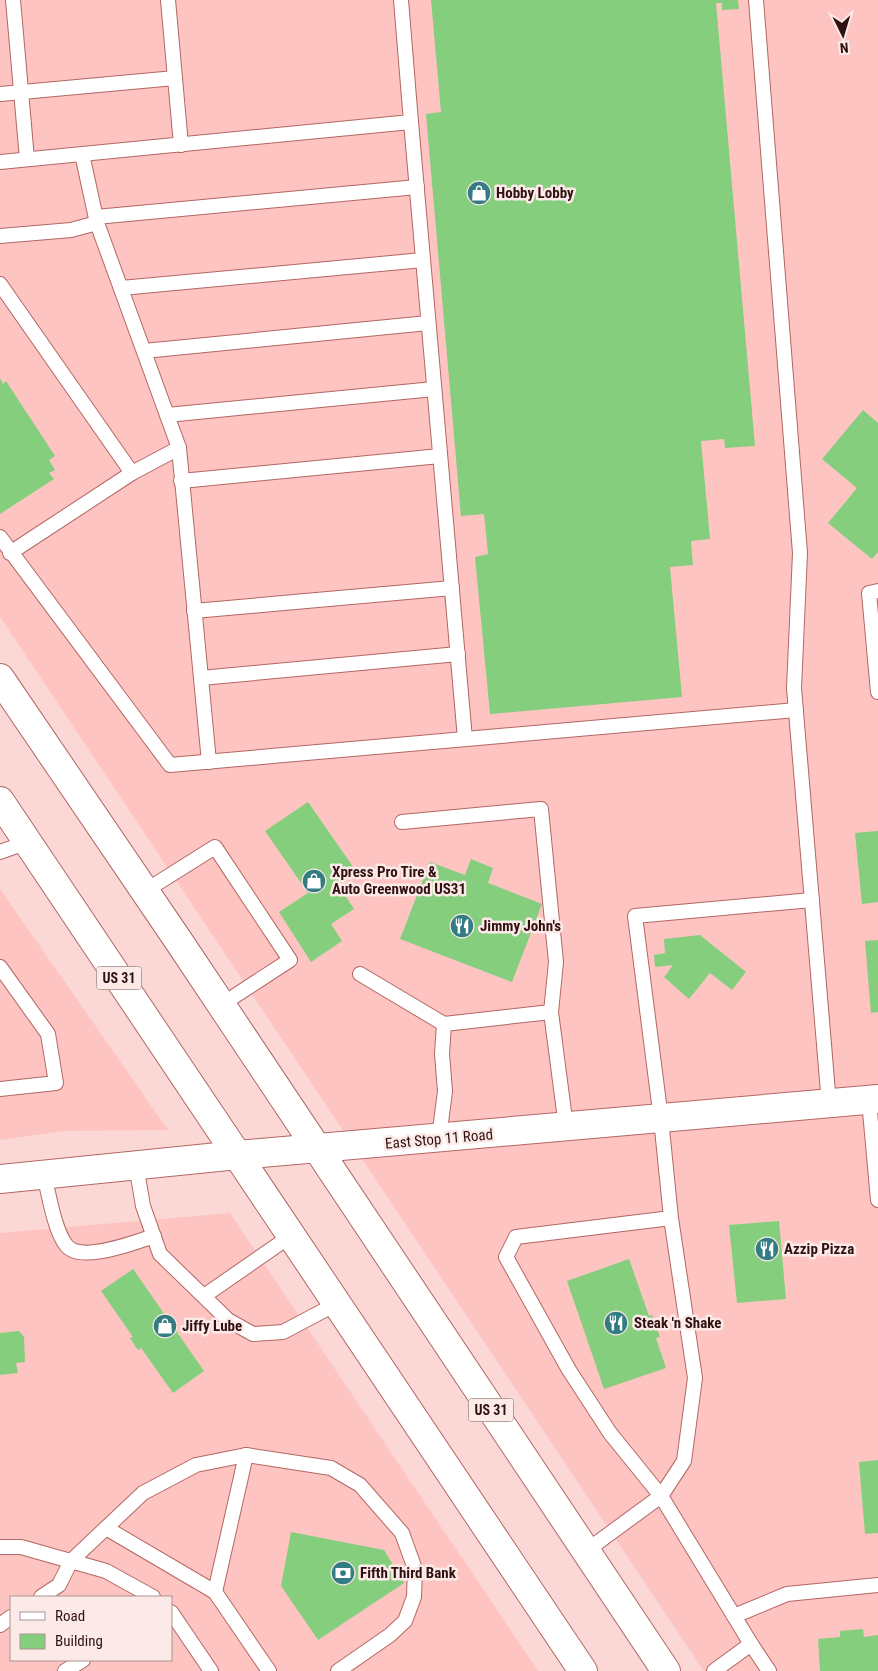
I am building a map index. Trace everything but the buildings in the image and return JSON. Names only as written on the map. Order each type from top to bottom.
[{"type":"main road","name":"US 31","points":[[0,678],[145,891],[666,1671]]},
{"type":"main road","name":"US 31","points":[[0,801],[583,1671]]},
{"type":"main road","name":"East Stop 11 Road","points":[[0,1179],[238,1155],[874,1100]]},
{"type":"lane","points":[[13,0],[27,159]]},
{"type":"lane","points":[[168,0],[181,145]]},
{"type":"lane","points":[[401,0],[465,739]]},
{"type":"lane","points":[[756,0],[800,553],[794,688],[829,1104]]},
{"type":"lane","points":[[0,94],[175,78]]},
{"type":"lane","points":[[0,162],[411,122]]},
{"type":"lane","points":[[82,154],[96,220],[179,448],[210,762]]},
{"type":"lane","points":[[0,236],[71,230],[96,220],[417,187]]},
{"type":"lane","points":[[121,288],[423,260]]},
{"type":"lane","points":[[0,284],[132,473]]},
{"type":"lane","points":[[144,351],[428,322]]},
{"type":"lane","points":[[167,415],[434,389]]},
{"type":"lane","points":[[10,553],[132,473],[179,448]]},
{"type":"lane","points":[[181,481],[440,456]]},
{"type":"lane","points":[[0,537],[10,553],[170,765],[796,710]]},
{"type":"lane","points":[[194,612],[452,588]]},
{"type":"lane","points":[[878,591],[869,593],[878,692]]},
{"type":"lane","points":[[201,678],[458,654]]},
{"type":"lane","points":[[402,822],[541,809],[556,962],[551,1012],[566,1127]]},
{"type":"lane","points":[[0,852],[28,842]]},
{"type":"lane","points":[[145,891],[215,847],[290,960],[221,1005]]},
{"type":"lane","points":[[586,1551],[661,1496],[684,1461],[695,1378],[670,1218],[661,1119],[635,916],[812,900]]},
{"type":"lane","points":[[0,966],[48,1034],[56,1084],[0,1089]]},
{"type":"lane","points":[[360,974],[444,1024],[551,1012]]},
{"type":"lane","points":[[439,1138],[445,1091],[442,1054],[444,1024]]},
{"type":"lane","points":[[874,1100],[878,1200]]},
{"type":"lane","points":[[136,1165],[143,1206],[160,1254],[228,1320],[253,1334],[283,1332],[338,1304]]},
{"type":"lane","points":[[44,1175],[59,1230],[66,1246],[78,1252],[105,1251],[154,1236]]},
{"type":"lane","points":[[670,1218],[516,1237],[506,1257],[569,1370],[610,1433],[661,1496],[769,1671]]},
{"type":"lane","points":[[204,1296],[292,1235]]},
{"type":"lane","points":[[216,1592],[246,1455]]},
{"type":"lane","points":[[42,1596],[59,1585],[71,1562],[143,1493],[196,1465],[246,1455],[331,1468],[360,1485],[402,1533],[415,1570],[414,1597],[405,1621],[390,1635],[338,1671]]},
{"type":"lane","points":[[106,1528],[216,1592],[269,1671]]},
{"type":"lane","points":[[0,1546],[21,1547],[106,1571],[151,1596]]},
{"type":"lane","points":[[734,1616],[787,1594],[878,1585]]},
{"type":"lane","points":[[172,1613],[211,1671]]},
{"type":"lane","points":[[714,1671],[751,1644]]},
{"type":"lane","points":[[65,1671],[80,1661]]},
{"type":"shaded area","points":[[0,0],[878,0],[878,1671],[704,1671],[0,617]]},
{"type":"shaded area","points":[[0,889],[168,1130],[64,1131],[0,1140]]},
{"type":"shaded area","points":[[230,1213],[538,1671],[0,1671],[0,1233]]},
{"type":"place","name":"Hobby Lobby","points":[[479,193]]},
{"type":"place","name":"Xpress Pro Tire & Auto Greenwood US31","points":[[314,881]]},
{"type":"place","name":"Jimmy John's","points":[[462,926]]},
{"type":"place","name":"Azzip Pizza","points":[[767,1249]]},
{"type":"place","name":"Steak 'n Shake","points":[[616,1323]]},
{"type":"place","name":"Jiffy Lube","points":[[165,1326]]},
{"type":"place","name":"Fifth Third Bank","points":[[343,1573]]}]
